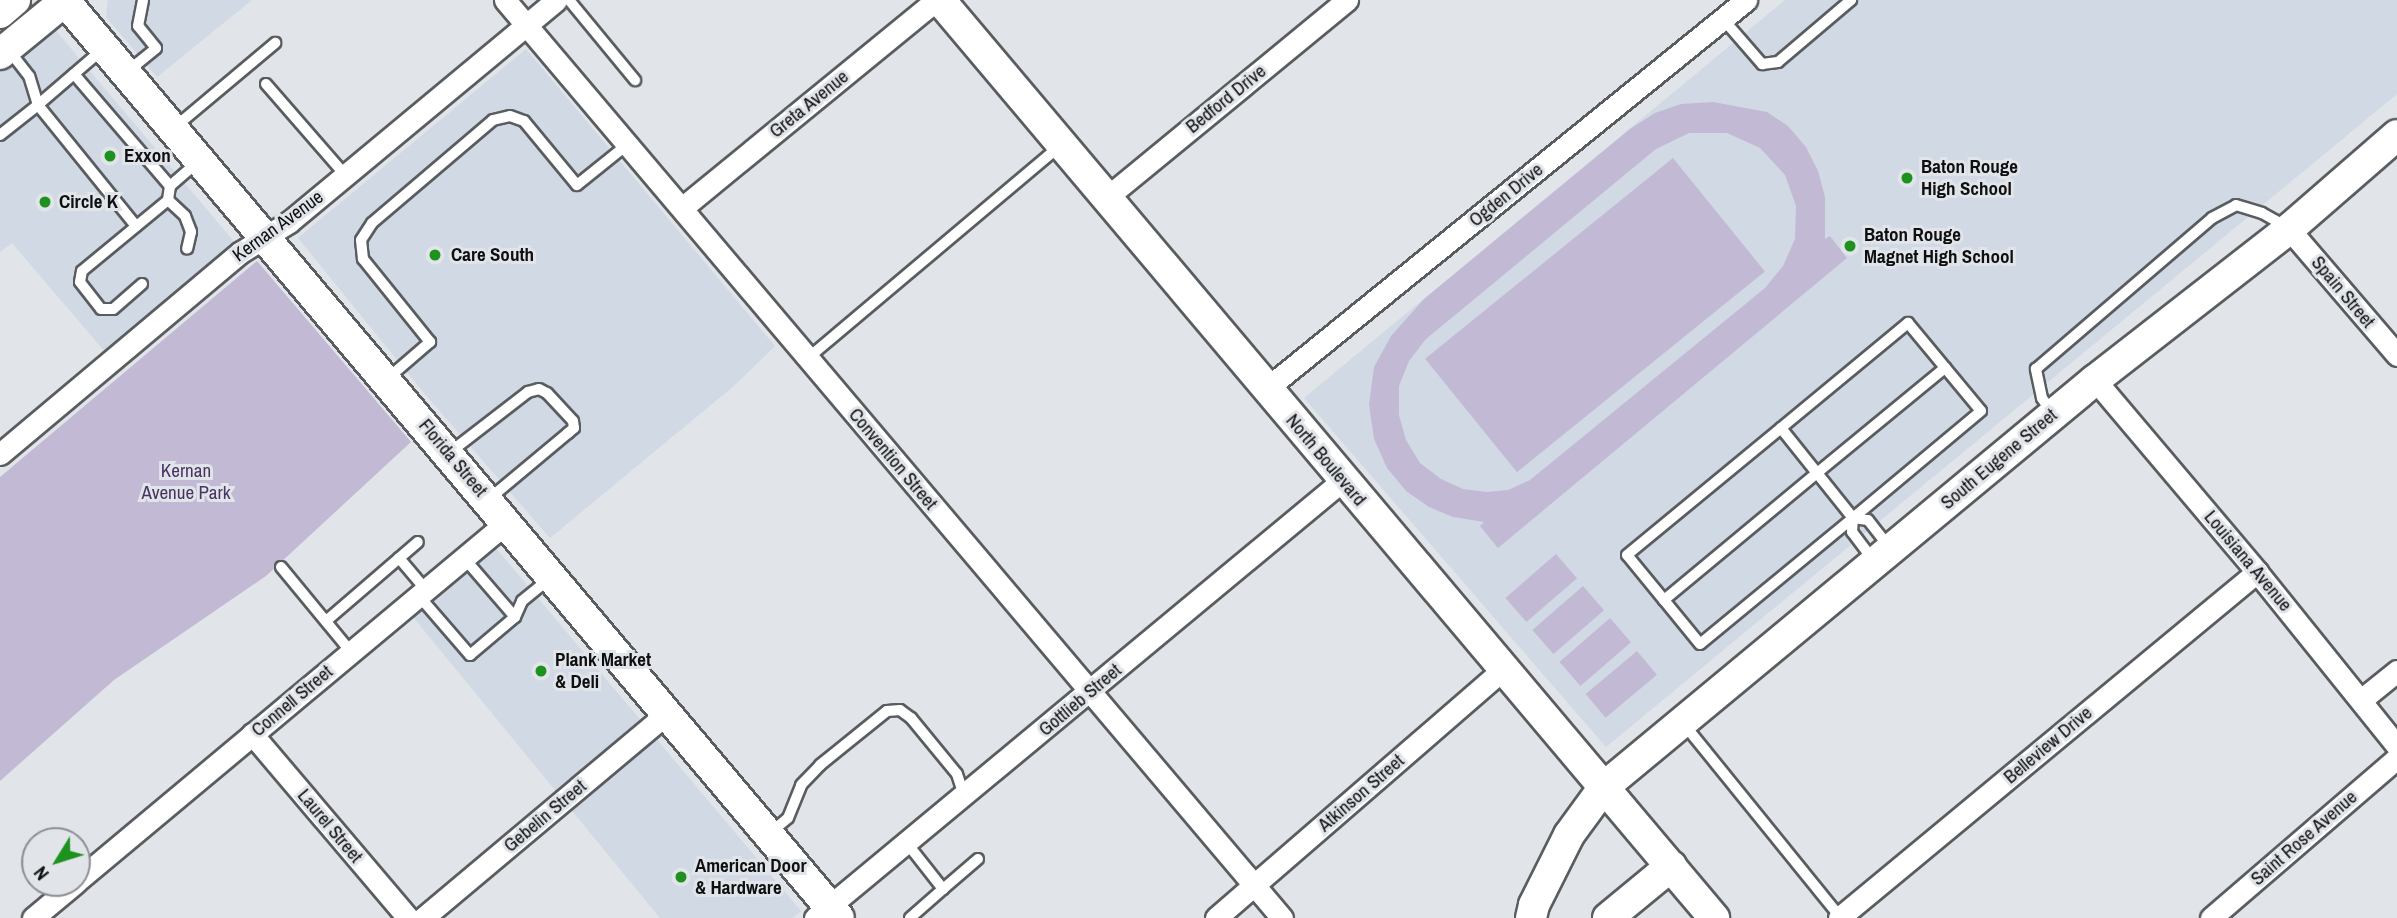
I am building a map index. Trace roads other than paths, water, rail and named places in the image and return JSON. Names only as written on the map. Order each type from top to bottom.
[{"type":"street","points":[[0,13],[15,0]]},
{"type":"street","points":[[3,51],[65,0]]},
{"type":"street","name":"Florida Street","points":[[65,0],[667,713],[768,835],[828,914]]},
{"type":"street","name":"Convention Street","points":[[505,0],[1282,918]]},
{"type":"street","name":"Kernan Avenue","points":[[1,451],[241,252],[289,222],[556,0]]},
{"type":"street","name":"Bedford Drive","points":[[1106,198],[1347,0]]},
{"type":"street","name":"Ogden Drive","points":[[1266,389],[1746,0]]},
{"type":"street","name":"North Boulevard","points":[[948,3],[1061,145],[1714,918]]},
{"type":"street","name":"Greta Avenue","points":[[682,208],[948,3]]},
{"type":"street","name":"South Eugene Street","points":[[1531,918],[1534,905],[1569,835],[1604,787],[2053,414],[2289,229],[2397,135]]},
{"type":"street","name":"Spain Street","points":[[2289,229],[2397,355]]},
{"type":"street","name":"Louisiana Avenue","points":[[2095,380],[2257,572],[2397,746]]},
{"type":"street","name":"Gottlieb Street","points":[[828,914],[906,842],[1343,480]]},
{"type":"street","name":"Connell Street","points":[[91,869],[507,522]]},
{"type":"street","name":"Belleview Drive","points":[[1839,918],[2257,572]]},
{"type":"street","name":"Atkinson Street","points":[[1216,918],[1505,668]]},
{"type":"street","points":[[2361,700],[2397,671]]},
{"type":"street","name":"Gebelin Street","points":[[423,918],[667,713]]},
{"type":"street","name":"Laurel Street","points":[[252,734],[408,918]]},
{"type":"street","name":"Saint Rose Avenue","points":[[2211,918],[2397,758]]},
{"type":"street","points":[[1608,918],[1671,866]]},
{"type":"street","name":"Connell Street","points":[[33,918],[58,897]]},
{"type":"lane","points":[[126,72],[156,48],[138,26],[144,0]]},
{"type":"lane","points":[[569,0],[635,80]]},
{"type":"lane","points":[[1723,19],[1762,64],[1777,62],[1851,0]]},
{"type":"lane","points":[[173,128],[275,43]]},
{"type":"lane","points":[[0,135],[105,48]]},
{"type":"lane","points":[[3,51],[29,76],[38,105],[136,226]]},
{"type":"lane","points":[[74,74],[170,186]]},
{"type":"lane","points":[[265,84],[345,175]]},
{"type":"lane","points":[[386,380],[430,342],[363,259],[361,240],[372,223],[493,120],[510,116],[524,121],[577,185],[628,144]]},
{"type":"lane","points":[[808,358],[1061,145]]},
{"type":"lane","points":[[142,284],[113,309],[101,309],[80,282],[82,271],[168,200],[170,186],[200,160]]},
{"type":"lane","points":[[168,200],[185,216],[191,232],[187,249]]},
{"type":"lane","points":[[2053,414],[2042,398],[2036,369],[2212,218],[2236,205],[2262,213],[2289,229]]},
{"type":"lane","points":[[1908,323],[1981,411],[1700,644],[1627,555],[1782,428],[1908,323]]},
{"type":"lane","points":[[1664,600],[1945,368]]},
{"type":"lane","points":[[449,454],[528,392],[539,389],[547,393],[573,421],[574,428],[488,500]]},
{"type":"lane","points":[[1782,428],[1853,518],[1852,532],[1883,555]]},
{"type":"lane","points":[[1853,518],[1868,520],[1883,555]]},
{"type":"lane","points":[[326,621],[418,541]]},
{"type":"lane","points":[[399,558],[470,656],[515,617],[522,601],[552,576]]},
{"type":"lane","points":[[464,558],[515,617]]},
{"type":"lane","points":[[281,567],[351,652]]},
{"type":"lane","points":[[768,835],[788,818],[801,785],[820,765],[887,711],[900,710],[911,718],[957,774],[964,796]]},
{"type":"lane","points":[[1682,722],[1839,918]]},
{"type":"lane","points":[[906,842],[943,889]]},
{"type":"lane","points":[[910,918],[978,859]]},
{"type":"place","name":"Exxon","points":[[110,156]]},
{"type":"place","name":"Baton Rouge High School","points":[[1907,178]]},
{"type":"place","name":"Circle K","points":[[45,202]]},
{"type":"place","name":"Baton Rouge Magnet High School","points":[[1850,246]]},
{"type":"place","name":"Care South","points":[[435,255]]},
{"type":"place","name":"Plank Market & Deli","points":[[541,671]]},
{"type":"place","name":"American Door & Hardware","points":[[681,877]]},
{"type":"park label","name":"Kernan Avenue Park","points":[[186,482]]}]
